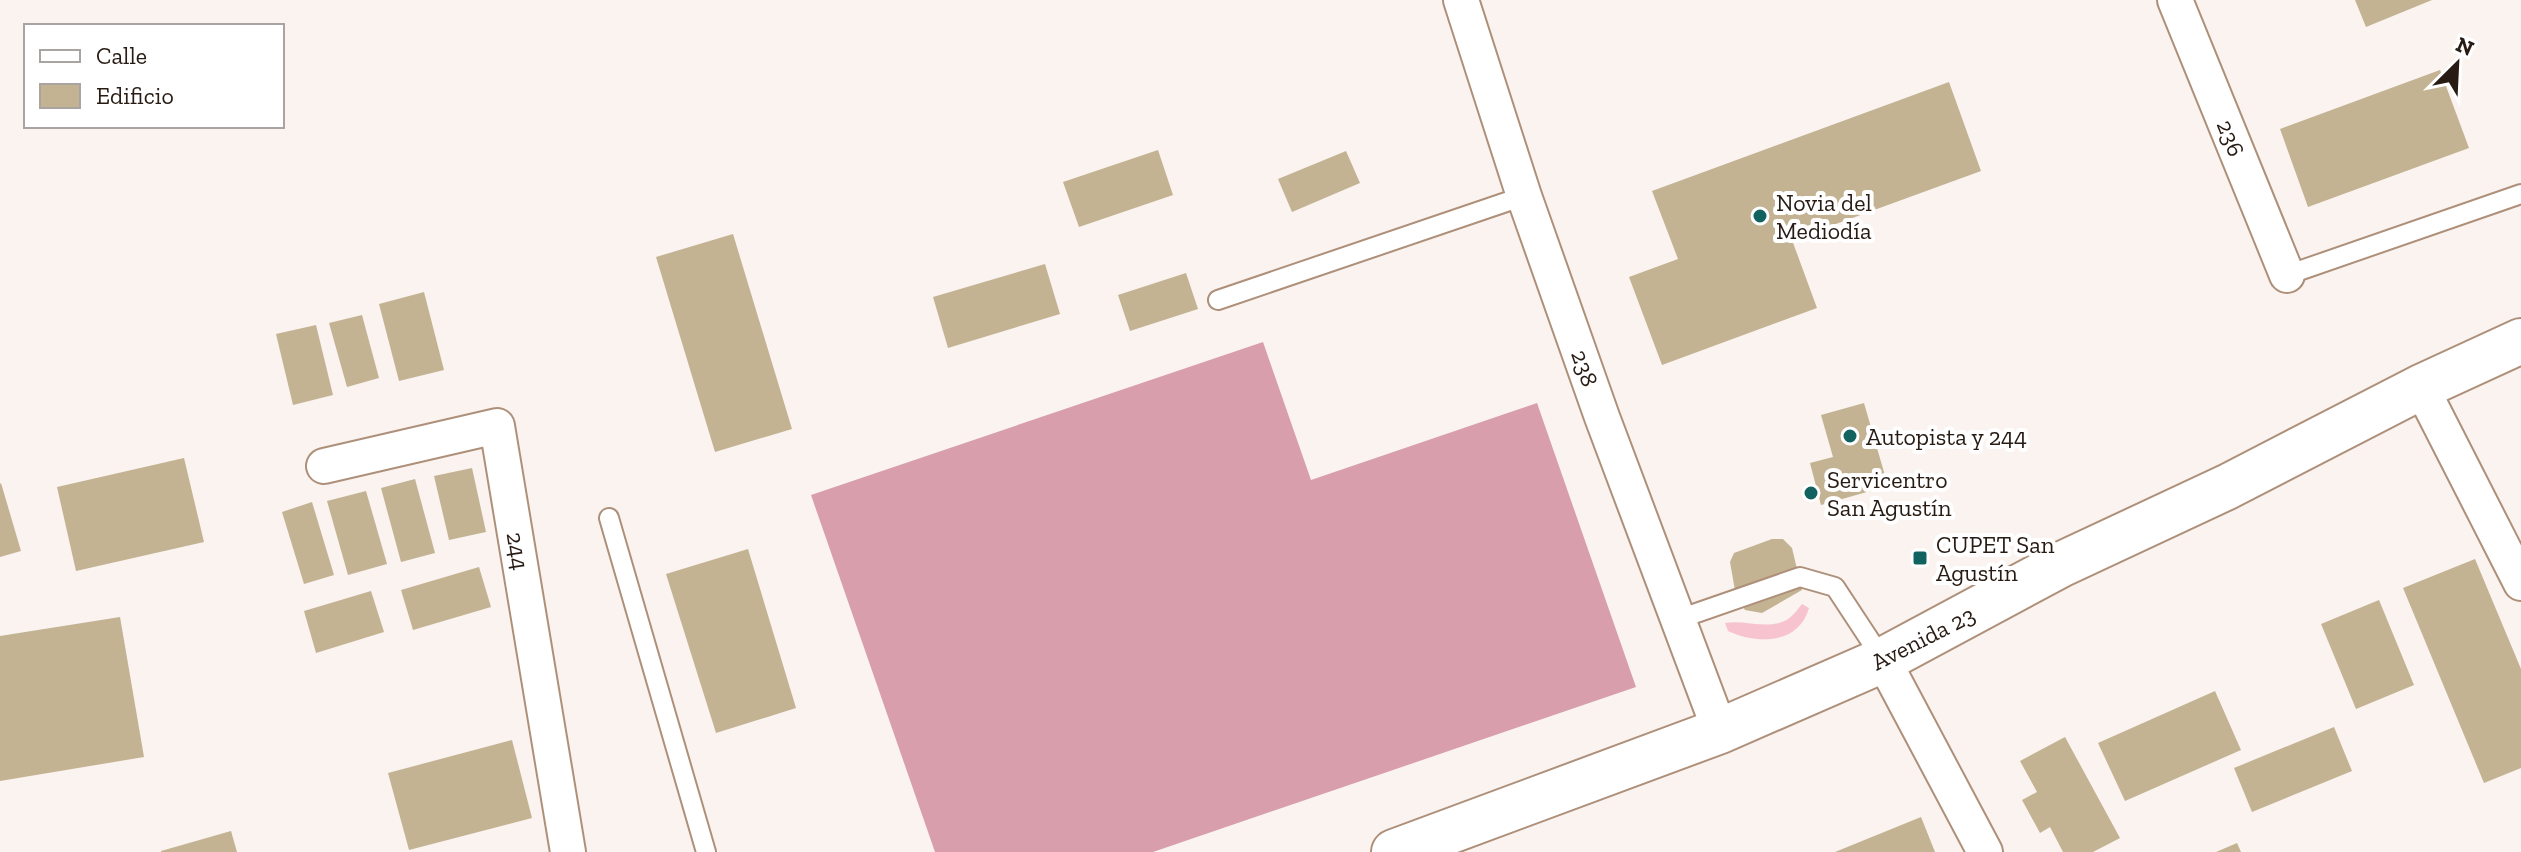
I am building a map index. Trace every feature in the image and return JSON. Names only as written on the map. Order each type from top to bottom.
[{"type":"main road","name":"Avenida 23","points":[[1394,852],[1470,839],[1883,660],[2060,565],[2227,487],[2421,387],[2521,341]]},
{"type":"street","name":"238","points":[[1461,0],[1524,196],[1720,731]]},
{"type":"street","name":"236","points":[[2175,0],[2287,275]]},
{"type":"street","points":[[2421,387],[2521,583]]},
{"type":"street","name":"244","points":[[324,466],[497,426],[568,852]]},
{"type":"street","points":[[1883,660],[1985,852]]},
{"type":"lane","points":[[2287,275],[2521,194]]},
{"type":"lane","points":[[1218,300],[1524,196]]},
{"type":"lane","points":[[609,518],[706,852]]},
{"type":"lane","points":[[1679,619],[1800,577],[1835,587],[1883,660]]},
{"type":"shaded area","points":[[1263,342],[1311,480],[1537,403],[1636,687],[1153,852],[935,852],[811,495]]},
{"type":"shaded area","points":[[1802,604],[1809,608],[1804,620],[1787,635],[1776,638],[1740,636],[1728,631],[1725,623],[1773,624],[1788,619]]},
{"type":"building","points":[[2355,0],[2432,0],[2366,27]]},
{"type":"building","points":[[2440,70],[2469,148],[2308,207],[2280,129]]},
{"type":"building","name":"Novia del Mediodía","points":[[1949,82],[1981,171],[1792,240],[1817,308],[1662,365],[1629,277],[1678,259],[1652,191]]},
{"type":"building","points":[[1158,150],[1173,195],[1079,227],[1063,182]]},
{"type":"building","points":[[1346,151],[1360,183],[1292,212],[1278,179]]},
{"type":"building","points":[[733,234],[792,429],[715,452],[656,257]]},
{"type":"building","points":[[1045,264],[1060,314],[948,348],[933,297]]},
{"type":"building","points":[[1186,273],[1198,309],[1130,331],[1118,295]]},
{"type":"building","points":[[424,292],[444,370],[399,381],[379,304]]},
{"type":"building","points":[[362,315],[379,378],[347,387],[329,323]]},
{"type":"building","points":[[316,325],[333,395],[293,405],[276,334]]},
{"type":"building","name":"Autopista y 244","points":[[1864,403],[1888,486],[1821,505],[1810,463],[1833,457],[1821,415]]},
{"type":"building","points":[[184,458],[204,542],[76,571],[57,487]]},
{"type":"building","points":[[472,468],[486,532],[449,540],[434,476]]},
{"type":"building","points":[[415,479],[435,553],[401,562],[381,488]]},
{"type":"building","points":[[0,484],[21,551],[0,557]]},
{"type":"building","points":[[366,491],[387,564],[348,575],[327,501]]},
{"type":"building","points":[[312,502],[334,575],[304,584],[282,512]]},
{"type":"building","points":[[1772,539],[1783,539],[1792,548],[1802,590],[1762,613],[1745,610],[1736,596],[1730,562],[1734,553]]},
{"type":"building","points":[[748,549],[796,708],[716,733],[666,574]]},
{"type":"building","points":[[2475,559],[2521,669],[2521,768],[2484,783],[2403,588]]},
{"type":"building","points":[[479,567],[491,607],[413,630],[401,590]]},
{"type":"building","points":[[371,591],[384,632],[316,653],[304,611]]},
{"type":"building","points":[[2379,600],[2414,685],[2356,709],[2321,624]]},
{"type":"building","points":[[120,617],[144,757],[0,781],[0,636]]},
{"type":"building","points":[[2215,691],[2241,750],[2125,801],[2098,743]]},
{"type":"building","points":[[2334,727],[2352,771],[2252,812],[2234,768]]},
{"type":"building","points":[[2065,737],[2120,838],[2093,852],[2063,852],[2050,827],[2040,833],[2022,800],[2037,792],[2020,761]]},
{"type":"building","points":[[512,740],[532,818],[409,850],[388,773]]},
{"type":"building","points":[[1921,817],[1935,852],[1835,852]]},
{"type":"building","points":[[231,831],[237,852],[161,852],[161,851]]},
{"type":"building","points":[[2237,843],[2241,852],[2216,852]]},
{"type":"place","name":"Novia del Mediodía","points":[[1760,216]]},
{"type":"place","name":"Autopista y 244","points":[[1850,436]]},
{"type":"place","name":"Servicentro San Agustín","points":[[1811,493]]},
{"type":"place","name":"CUPET San Agustín","points":[[1920,558]]}]
